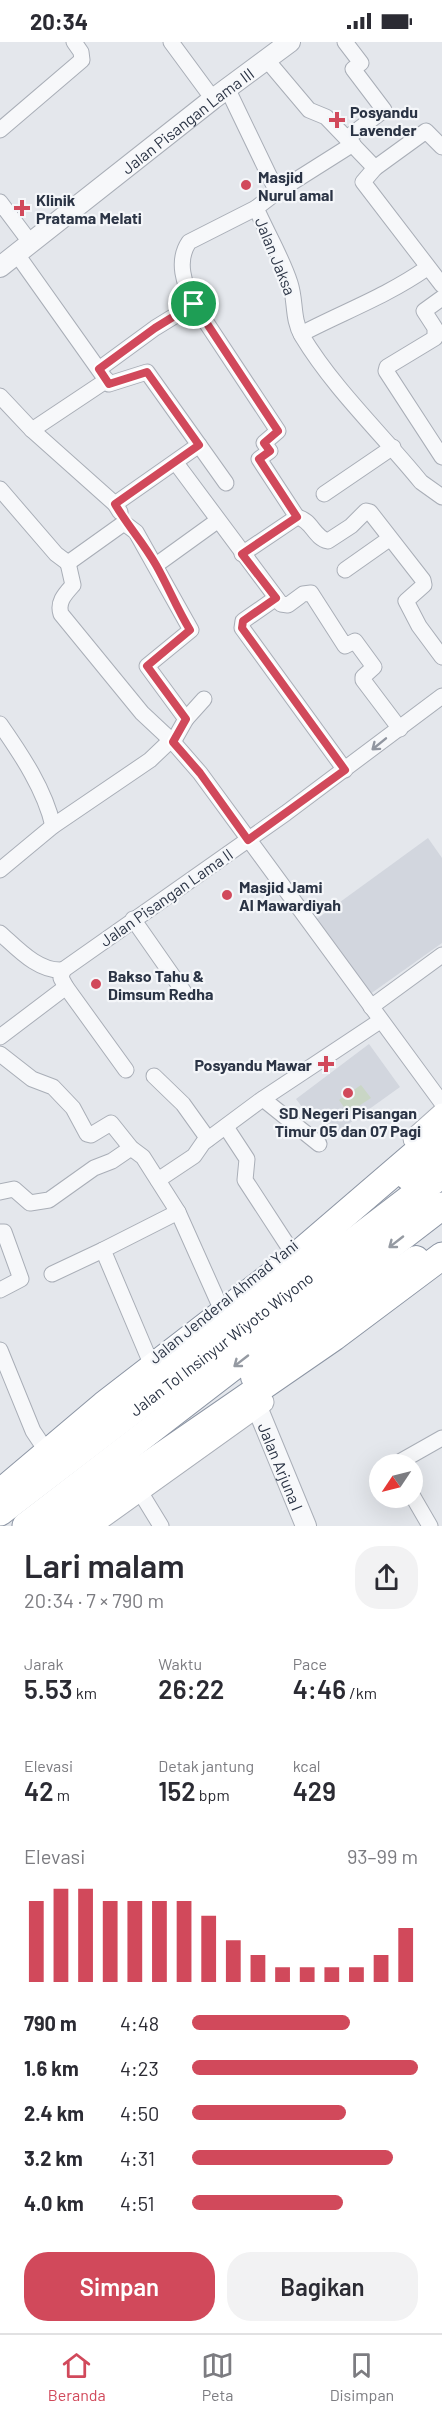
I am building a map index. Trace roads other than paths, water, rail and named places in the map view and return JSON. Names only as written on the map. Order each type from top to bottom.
[{"type":"highway","points":[[0,1493],[119,1393],[293,1259],[442,1131]]},
{"type":"highway","name":"Jalan Jenderal Ahmad Yani","points":[[0,1499],[168,1371],[442,1149]]},
{"type":"highway","name":"Jalan Tol Insinyur Wiyoto Wiyono","points":[[0,1512],[442,1174]]},
{"type":"highway","name":"Jalan Tol Insinyur Wiyoto Wiyono","points":[[26,1526],[442,1206]]},
{"type":"highway","points":[[52,1526],[242,1385],[442,1243]]},
{"type":"highway","points":[[60,1526],[334,1336],[442,1256]]},
{"type":"main road","name":"Jalan Jenderal Ahmad Yani","points":[[0,1482],[290,1249],[442,1114]]},
{"type":"main road","points":[[90,1526],[442,1272]]},
{"type":"street","points":[[0,130],[82,60],[81,52],[74,42]]},
{"type":"street","name":"Jalan Jaksa","points":[[171,42],[220,94],[277,192],[256,208],[289,280],[295,298],[294,314],[301,334],[331,376],[421,482],[441,495]]},
{"type":"street","name":"Jalan Pisangan Lama III","points":[[0,267],[220,94],[290,42]]},
{"type":"street","points":[[277,192],[350,141],[384,110],[353,69],[361,63],[345,42]]},
{"type":"street","points":[[266,59],[309,110],[326,117],[375,168]]},
{"type":"street","points":[[442,147],[426,131],[375,168],[364,178],[363,184],[442,285]]},
{"type":"street","points":[[0,202],[23,247],[109,384],[147,372],[226,483]]},
{"type":"street","points":[[256,208],[189,242],[183,251],[183,282],[194,304],[278,431],[264,443],[270,451],[259,459],[297,517],[308,521],[319,536],[328,541],[351,526],[366,511],[370,512],[423,580],[424,585],[406,601],[419,626],[442,657]]},
{"type":"street","points":[[301,334],[341,313],[387,294],[427,268]]},
{"type":"street","points":[[442,298],[424,311],[435,328],[435,338],[387,367],[386,371],[437,438],[442,457]]},
{"type":"street","points":[[32,430],[103,375],[155,328],[194,304]]},
{"type":"street","points":[[0,396],[32,430],[115,504],[124,523],[136,532],[156,565],[190,631],[147,666],[186,719]]},
{"type":"street","points":[[115,504],[199,445]]},
{"type":"street","points":[[324,494],[393,447]]},
{"type":"street","points":[[176,463],[276,598],[285,606],[303,594],[311,593],[345,646],[355,641],[374,666],[362,678],[400,729]]},
{"type":"street","points":[[0,489],[56,554],[68,563],[72,585],[62,599],[59,608],[61,614],[142,713],[172,741],[200,773],[380,1021],[436,1083],[442,1103]]},
{"type":"street","points":[[242,554],[297,517]]},
{"type":"street","points":[[156,565],[217,521]]},
{"type":"street","points":[[68,563],[124,523]]},
{"type":"street","points":[[345,570],[389,539]]},
{"type":"street","points":[[276,598],[243,621],[242,628],[345,770]]},
{"type":"street","name":"Jalan Pisangan Lama II","points":[[63,970],[345,770],[442,696]]},
{"type":"street","points":[[0,870],[53,826],[150,760],[172,741],[186,719],[204,699]]},
{"type":"street","points":[[0,724],[18,748],[50,812],[53,826]]},
{"type":"street","points":[[133,919],[184,992]]},
{"type":"street","points":[[0,933],[38,964],[48,969],[63,970],[61,978],[66,987],[126,1070]]},
{"type":"street","points":[[371,1007],[442,955]]},
{"type":"street","points":[[1,1035],[66,987]]},
{"type":"street","points":[[158,1180],[194,1156],[208,1139],[263,1099],[380,1021]]},
{"type":"street","points":[[0,1054],[32,1079],[53,1087],[73,1108],[87,1134],[91,1135],[111,1123],[131,1148],[143,1157],[178,1212],[220,1306]]},
{"type":"street","points":[[154,1076],[183,1104],[208,1139]]},
{"type":"street","points":[[263,1099],[319,1144]]},
{"type":"street","points":[[226,1127],[248,1162],[243,1175],[245,1180],[290,1249]]},
{"type":"street","points":[[0,1192],[14,1189],[30,1203],[49,1200],[94,1168],[112,1161],[131,1148]]},
{"type":"street","points":[[52,1274],[178,1212]]},
{"type":"street","points":[[0,1232],[4,1233],[21,1279],[0,1290]]},
{"type":"street","points":[[103,1250],[150,1360]]},
{"type":"street","points":[[0,1350],[33,1431],[43,1446]]},
{"type":"street","name":"Jalan Arjuna I","points":[[256,1407],[306,1526]]},
{"type":"street","points":[[414,1454],[442,1438]]},
{"type":"street","points":[[139,1490],[161,1526]]},
{"type":"street","points":[[420,1508],[430,1526]]},
{"type":"place","name":"Posyandu Lavender","points":[[337,120]]},
{"type":"place","name":"Masjid Nurul amal","points":[[246,185]]},
{"type":"place","name":"Klinik Pratama Melati","points":[[22,208]]},
{"type":"place","name":"Masjid Jami Al Mawardiyah","points":[[227,895]]},
{"type":"place","name":"Bakso Tahu & Dimsum Redha","points":[[96,984]]},
{"type":"place","name":"Posyandu Mawar","points":[[326,1064]]},
{"type":"place","name":"SD Negeri Pisangan Timur 05 dan 07 Pagi","points":[[348,1093]]}]
